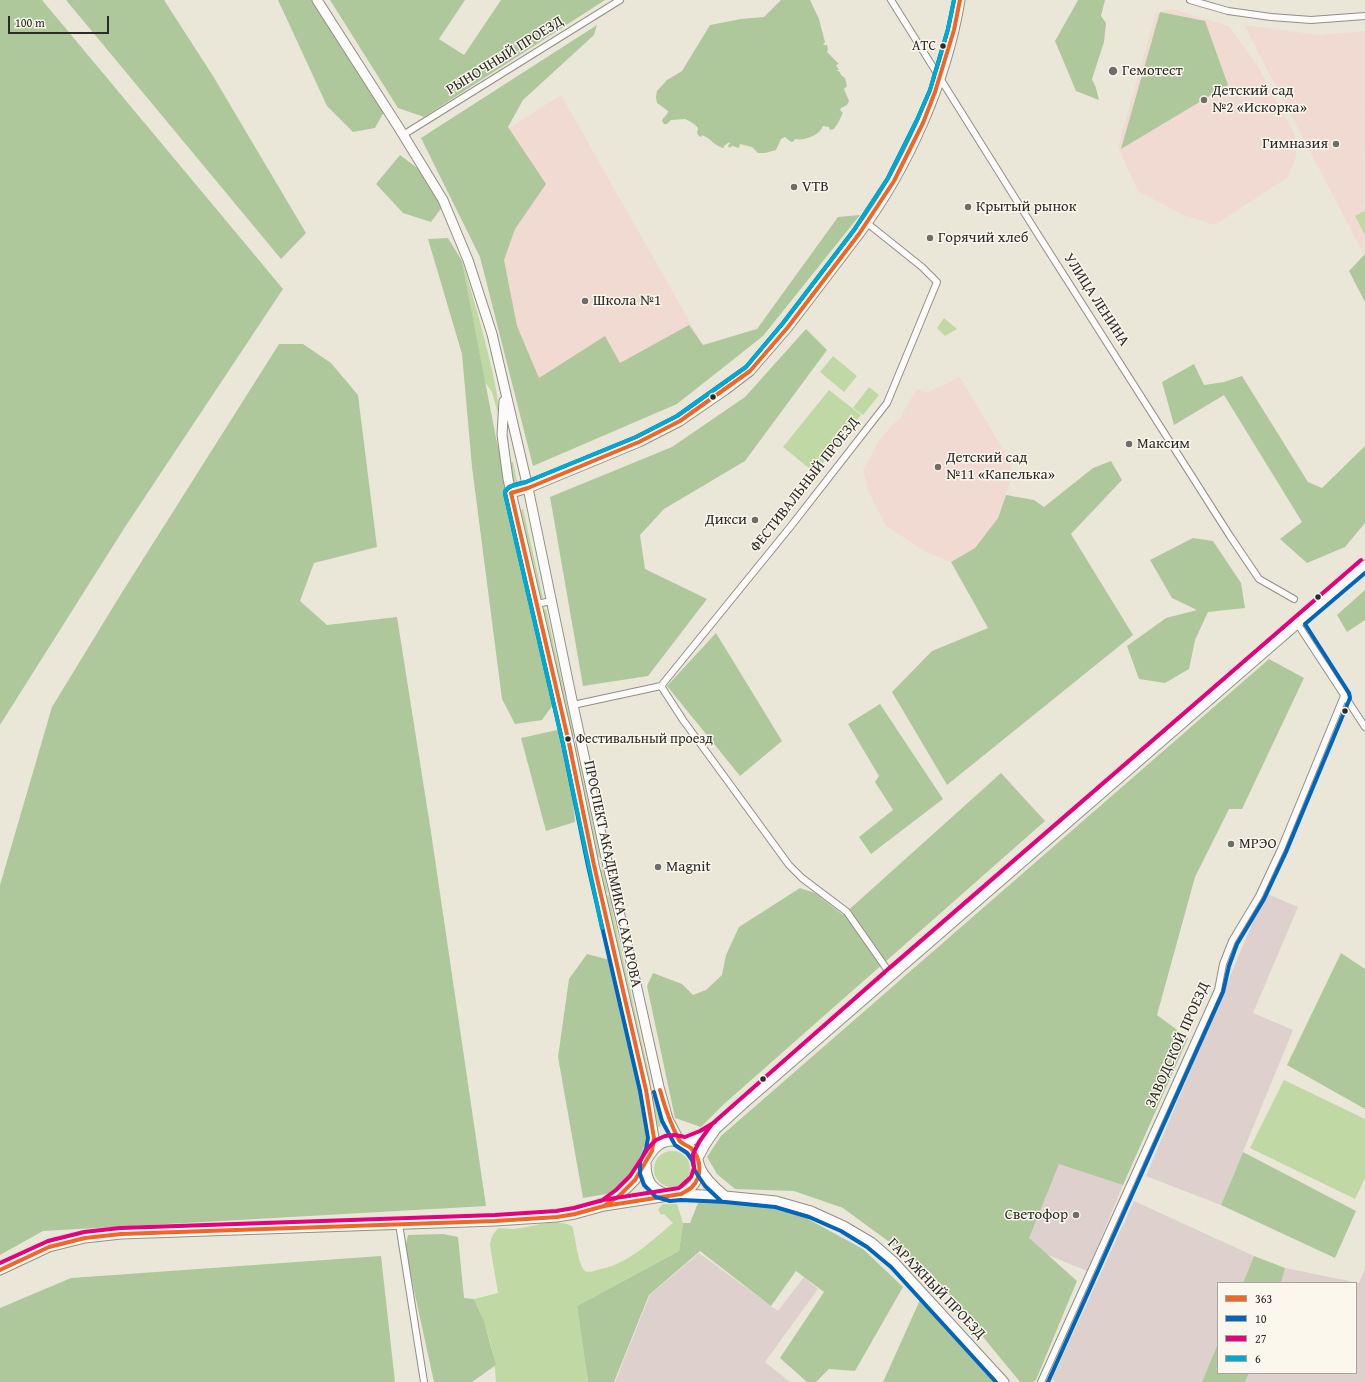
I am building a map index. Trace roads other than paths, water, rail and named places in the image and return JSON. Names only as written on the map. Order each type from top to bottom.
[{"type":"street","name":"ПРОСПЕКТ АКАДЕМИКА САХАРОВА","points":[[317,0],[443,200],[468,260],[492,334],[528,488],[607,862],[659,1087],[668,1119],[682,1142]]},
{"type":"street","name":"РЫНОЧНЫЙ ПРОЕЗД","points":[[403,135],[620,0]]},
{"type":"street","name":"УЛИЦА ЛЕНИНА","points":[[891,0],[1037,233],[1259,579],[1294,599]]},
{"type":"street","points":[[511,493],[528,488],[639,442],[680,420],[725,390],[750,371],[788,327],[867,223],[892,185],[921,129],[940,77],[960,0]]},
{"type":"street","points":[[1190,0],[1228,11],[1271,17],[1311,20],[1365,16]]},
{"type":"street","name":"ФЕСТИВАЛЬНЫЙ ПРОЕЗД","points":[[662,686],[791,526],[887,402],[937,282],[867,223]]},
{"type":"street","name":"ПРОСПЕКТ АКАДЕМИКА САХАРОВА","points":[[505,391],[502,435],[504,460],[538,604],[594,865],[646,1090],[654,1138],[652,1151]]},
{"type":"street","points":[[698,1158],[716,1129],[891,975],[1365,565]]},
{"type":"street","points":[[538,604],[551,601]]},
{"type":"street","points":[[1297,623],[1365,726]]},
{"type":"street","points":[[573,705],[662,686],[683,720],[789,866],[802,878],[847,912],[891,975]]},
{"type":"street","name":"ЗАВОДСКОЙ ПРОЕЗД","points":[[1041,1382],[1218,990],[1223,964],[1232,941],[1259,896],[1281,849],[1344,696]]},
{"type":"street","points":[[569,743],[581,739]]},
{"type":"street","points":[[594,865],[607,862]]},
{"type":"street","points":[[646,1090],[659,1087]]},
{"type":"street","points":[[604,1206],[619,1196],[635,1180],[652,1151],[660,1144],[669,1141],[682,1142],[716,1129]]},
{"type":"street","points":[[0,1270],[49,1247],[85,1238],[122,1234],[495,1221],[556,1217],[575,1214],[604,1206],[681,1194],[691,1188],[698,1179],[700,1168],[698,1158],[691,1148],[682,1142]]},
{"type":"street","points":[[646,1163],[646,1173],[649,1182],[659,1192],[671,1195]]},
{"type":"street","points":[[700,1168],[710,1183],[725,1196]]},
{"type":"street","name":"ГАРАЖНЫЙ ПРОЕЗД","points":[[681,1194],[725,1196],[776,1201],[811,1211],[844,1226],[871,1242],[895,1263],[1004,1382]]},
{"type":"street","points":[[399,1224],[424,1382]]},
{"type":"place","name":"АТС","points":[[943,46]]},
{"type":"place","name":"Гемотест","points":[[1113,71]]},
{"type":"place","name":"Детcкий сад №2 «Искорка»","points":[[1204,100]]},
{"type":"place","name":"Гимназия","points":[[1336,144]]},
{"type":"place","name":"VTB","points":[[794,187]]},
{"type":"place","name":"Крытый рынок","points":[[968,207]]},
{"type":"place","name":"Горячий хлеб","points":[[930,238]]},
{"type":"place","name":"Школа №1","points":[[585,301]]},
{"type":"place","name":"Максим","points":[[1129,444]]},
{"type":"place","name":"Детский сад №11 «Капелька»","points":[[938,467]]},
{"type":"place","name":"Дикси","points":[[755,520]]},
{"type":"place","name":"Фестивальный проезд","points":[[568,739]]},
{"type":"place","name":"МРЭО","points":[[1231,844]]},
{"type":"place","name":"Magnit","points":[[658,867]]},
{"type":"place","name":"Светофор","points":[[1076,1215]]}]
